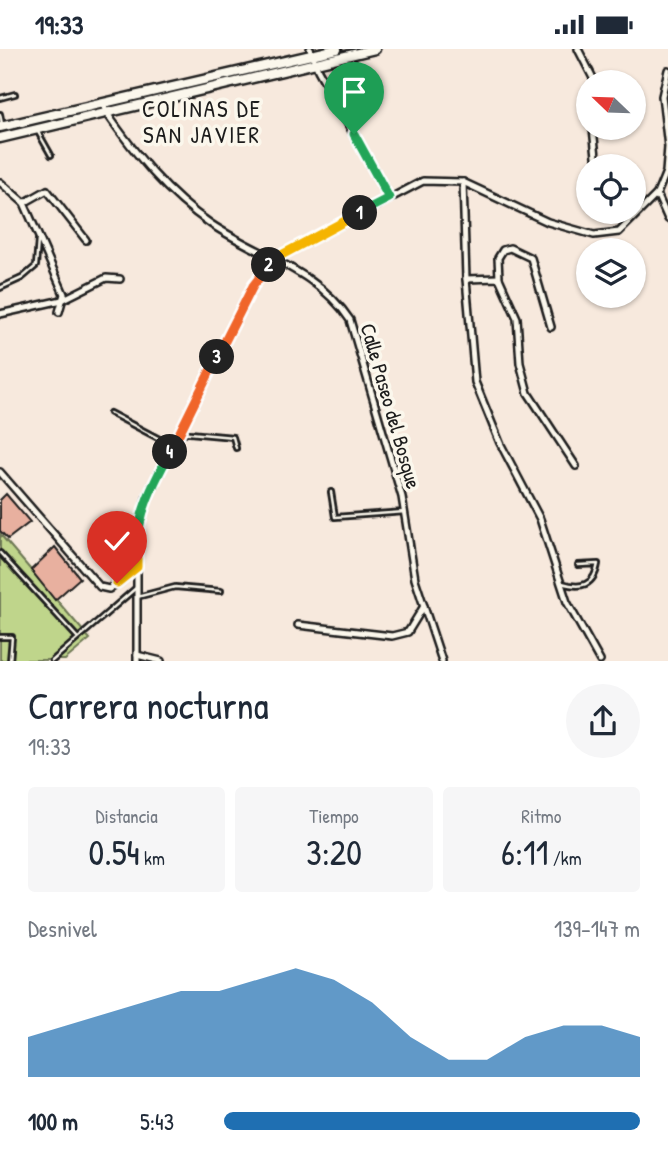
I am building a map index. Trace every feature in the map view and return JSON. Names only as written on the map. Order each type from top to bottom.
[{"type":"main road","points":[[0,138],[104,108],[337,49]]},
{"type":"main road","points":[[313,56],[375,49]]},
{"type":"main road","points":[[1,127],[104,108]]},
{"type":"street","points":[[578,49],[589,70]]},
{"type":"street","points":[[313,56],[389,198]]},
{"type":"street","points":[[646,206],[657,194],[668,157],[662,96],[668,70]]},
{"type":"street","name":"Calle Paseo del Bosque","points":[[104,108],[150,170],[186,205],[231,237],[315,281],[338,303],[350,320],[405,512],[410,560],[442,660]]},
{"type":"street","points":[[161,660],[137,658],[137,535],[146,499],[253,286],[274,259],[423,181],[463,182],[526,213],[579,232],[610,235],[619,232],[628,224]]},
{"type":"street","points":[[0,182],[24,204],[64,294],[60,312]]},
{"type":"street","points":[[463,182],[466,279],[475,382],[500,443],[540,519],[567,602],[600,660]]},
{"type":"street","points":[[24,204],[47,190],[86,240]]},
{"type":"street","points":[[657,194],[668,219]]},
{"type":"street","points":[[551,327],[531,258],[510,248],[503,250],[498,258],[499,278],[517,318],[520,363],[528,393],[576,466]]},
{"type":"street","points":[[0,314],[62,300],[106,278],[120,279]]},
{"type":"street","points":[[466,279],[499,278]]},
{"type":"street","points":[[0,472],[100,587],[109,589],[137,567]]},
{"type":"street","points":[[298,625],[391,636],[408,632],[424,606]]},
{"type":"lane","points":[[0,98],[15,95]]},
{"type":"lane","points":[[0,114],[1,127]]},
{"type":"lane","points":[[37,129],[51,155]]},
{"type":"lane","points":[[0,288],[22,278],[36,266],[38,236]]},
{"type":"lane","points":[[110,413],[173,446]]},
{"type":"lane","points":[[179,432],[233,437],[236,448]]},
{"type":"lane","points":[[331,492],[335,517],[405,512]]},
{"type":"lane","points":[[0,553],[77,637]]},
{"type":"lane","points":[[562,583],[575,587],[587,585],[596,576],[598,564],[578,565]]},
{"type":"lane","points":[[52,660],[137,587]]},
{"type":"lane","points":[[137,597],[175,587],[220,591]]},
{"type":"lane","points":[[0,637],[12,637],[10,660]]},
{"type":"green space","points":[[0,534],[90,639],[65,660],[0,660]]},
{"type":"building","points":[[6,494],[30,522],[8,539],[0,531],[0,500]]},
{"type":"building","points":[[55,547],[80,578],[55,600],[31,570]]},
{"type":"district","name":"COLINAS DE SAN JAVIER","points":[[202,121]]},
{"type":"route","points":[[117,583],[137,567],[137,535],[146,499],[253,286],[274,259],[389,198],[354,134]]}]
